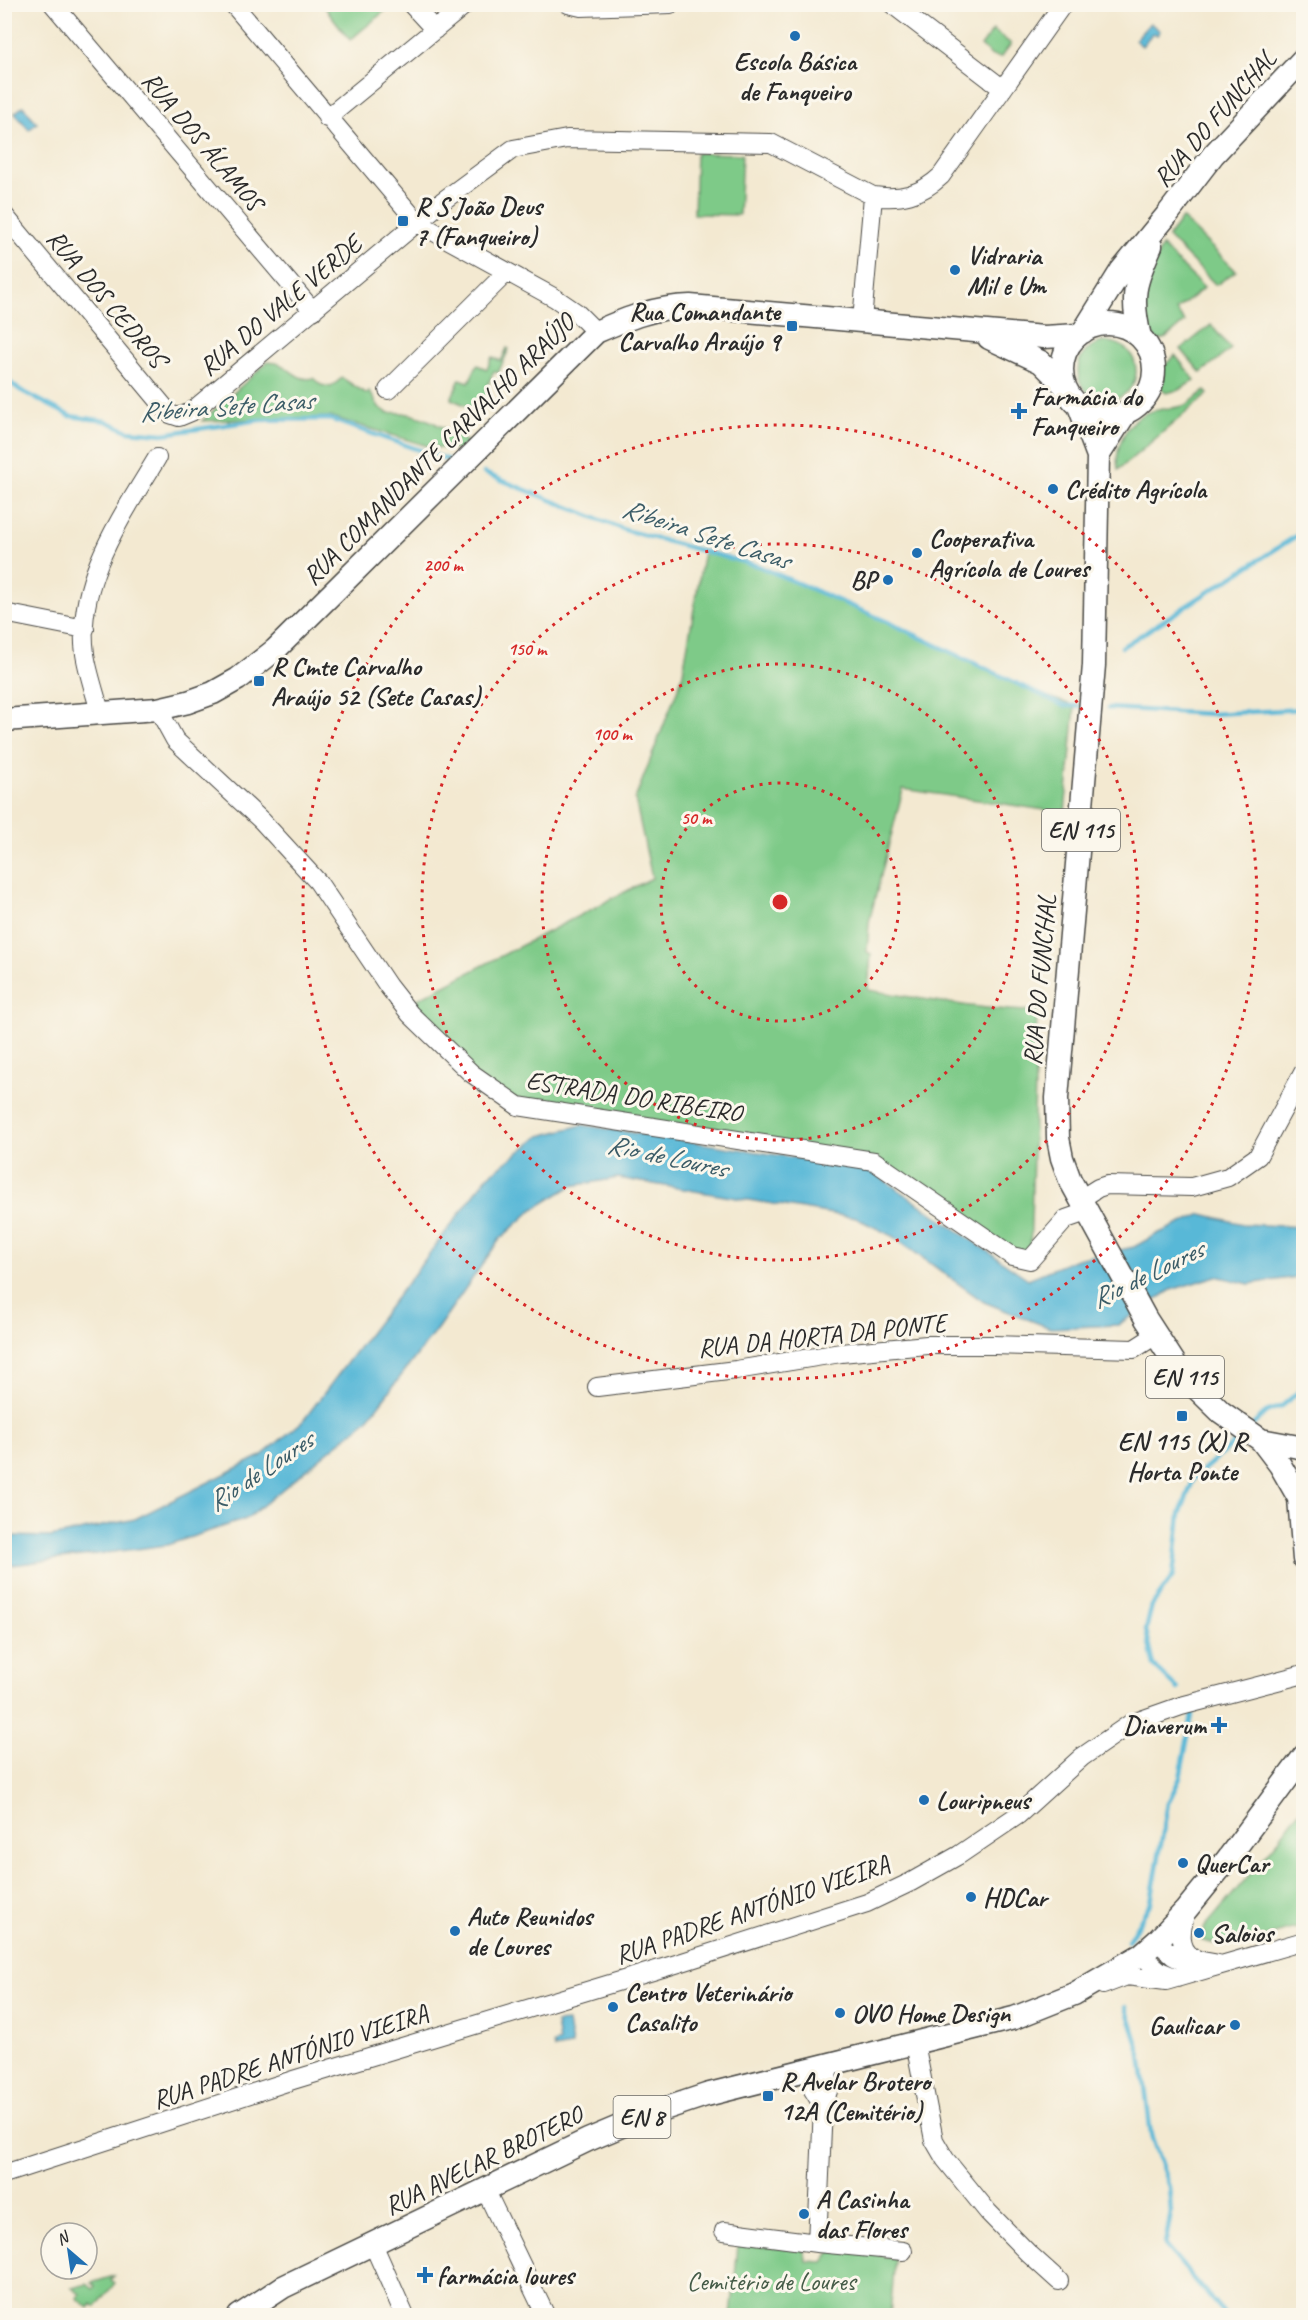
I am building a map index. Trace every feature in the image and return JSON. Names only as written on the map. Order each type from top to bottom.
[{"type":"main road","name":"RUA DO FUNCHAL","points":[[1301,1488],[1261,1440],[1221,1412],[1181,1373],[1151,1327],[1087,1214],[1062,1158],[1056,1117],[1093,698],[1098,456],[1079,406],[1065,386],[1062,373],[1064,359],[1069,346],[1080,334],[1121,271],[1213,155],[1304,58]]},
{"type":"main road","name":"RUA DO FUNCHAL","points":[[1098,456],[1126,412],[1148,393],[1153,380],[1154,366],[1150,352],[1140,337],[1135,302],[1136,281],[1157,232],[1167,215]]},
{"type":"main road","name":"RUA COMANDANTE CARVALHO ARAÚJO","points":[[4,720],[158,709],[213,693],[259,665],[596,332],[637,314],[657,308],[690,306],[1044,337],[1080,334]]},
{"type":"main road","points":[[1080,334],[1101,325],[1115,324],[1128,328],[1140,337]]},
{"type":"main road","points":[[976,332],[1041,362],[1065,386]]},
{"type":"main road","points":[[1079,406],[1094,414],[1110,416],[1126,412]]},
{"type":"main road","name":"RUA DO FUNCHAL","points":[[1261,1440],[1304,1448]]},
{"type":"main road","points":[[1301,1488],[1304,1559]]},
{"type":"main road","name":"EN 8","points":[[1074,1994],[1149,1948],[1186,1910],[1226,1861],[1304,1756]]},
{"type":"main road","name":"RUA AVELAR BROTERO","points":[[239,2316],[283,2287],[588,2140],[652,2113],[706,2095],[1014,2018],[1074,1994]]},
{"type":"street","name":"RUA DOS ÁLAMOS","points":[[53,4],[313,311]]},
{"type":"street","points":[[233,4],[418,223],[577,313],[596,332]]},
{"type":"street","points":[[411,4],[435,30]]},
{"type":"street","points":[[327,118],[466,4]]},
{"type":"street","points":[[568,4],[581,7],[671,4]]},
{"type":"street","points":[[892,4],[1003,88]]},
{"type":"street","points":[[862,321],[873,196],[892,199],[914,194],[931,186],[941,176],[1063,4]]},
{"type":"street","name":"RUA DO VALE VERDE","points":[[170,414],[179,417],[191,412],[468,181],[513,149],[567,139],[771,143],[873,196]]},
{"type":"street","name":"RUA DOS CEDROS","points":[[4,214],[170,414]]},
{"type":"street","points":[[388,390],[507,273]]},
{"type":"street","points":[[100,712],[85,654],[84,618],[93,576],[115,528],[157,458]]},
{"type":"street","points":[[4,613],[85,629]]},
{"type":"street","name":"ESTRADA DO RIBEIRO","points":[[158,709],[175,740],[262,821],[318,882],[388,986],[410,1014],[471,1073],[518,1106],[874,1161],[1012,1256],[1030,1260],[1066,1219],[1087,1214]]},
{"type":"street","points":[[1087,1214],[1098,1188],[1107,1185],[1192,1187],[1228,1177],[1258,1156],[1304,1071]]},
{"type":"street","name":"RUA DA HORTA DA PONTE","points":[[597,1387],[736,1370],[841,1353],[927,1345],[1134,1349],[1151,1327]]},
{"type":"street","name":"RUA PADRE ANTÓNIO VIEIRA","points":[[1270,1681],[1304,1662]]},
{"type":"street","name":"RUA PADRE ANTÓNIO VIEIRA","points":[[4,2174],[293,2080],[687,1961],[867,1903],[959,1855],[1018,1815],[1082,1756],[1130,1724],[1181,1706],[1304,1674]]},
{"type":"street","points":[[1186,1910],[1180,1931],[1184,1947],[1194,1958],[1220,1964]]},
{"type":"street","points":[[1074,1994],[1127,1976],[1166,1981],[1304,1941]]},
{"type":"street","points":[[1149,1948],[1173,1956],[1194,1967],[1220,1964]]},
{"type":"street","points":[[1149,1948],[1160,1971],[1177,1978]]},
{"type":"street","points":[[915,2043],[934,2140],[945,2159],[988,2212],[1059,2281]]},
{"type":"street","points":[[817,2243],[823,2106],[813,2090],[818,2066]]},
{"type":"street","points":[[486,2189],[546,2316]]},
{"type":"street","points":[[724,2231],[903,2251]]},
{"type":"street","points":[[373,2244],[405,2316]]},
{"type":"green space","points":[[323,5],[392,5],[350,40]]},
{"type":"green space","points":[[993,30],[1011,44],[1001,57],[992,56],[981,46]]},
{"type":"green space","points":[[696,153],[742,154],[739,215],[694,214]]},
{"type":"green space","points":[[1182,218],[1236,271],[1216,285],[1168,237]]},
{"type":"green space","points":[[1162,246],[1204,288],[1176,310],[1185,322],[1166,338],[1158,341],[1148,326],[1143,297],[1147,280]]},
{"type":"green space","points":[[1211,325],[1231,349],[1201,373],[1181,349]]},
{"type":"green space","points":[[1101,342],[1113,342],[1128,350],[1136,365],[1136,377],[1128,392],[1113,400],[1101,400],[1086,392],[1078,377],[1078,365],[1086,350]]},
{"type":"green space","points":[[507,348],[509,349],[498,373],[494,371],[485,391],[489,393],[481,412],[451,399],[460,379],[469,382],[477,365],[487,369],[492,357],[501,361]]},
{"type":"green space","points":[[1175,355],[1195,380],[1179,390],[1166,393],[1159,385],[1161,369]]},
{"type":"green space","points":[[268,362],[278,363],[303,378],[313,378],[321,385],[331,387],[342,378],[367,394],[369,391],[379,407],[388,413],[420,417],[469,443],[460,450],[431,447],[332,417],[202,421]]},
{"type":"green space","points":[[1205,391],[1208,394],[1118,470],[1118,451],[1121,442],[1136,419],[1153,411],[1186,405]]},
{"type":"green space","points":[[704,551],[758,566],[888,622],[1028,690],[1075,706],[1065,813],[903,789],[869,922],[867,952],[871,954],[868,990],[983,1008],[1025,1011],[1037,1009],[1030,1260],[874,1161],[518,1106],[471,1073],[412,1002],[652,878],[635,799],[682,678]]},
{"type":"green space","points":[[1303,1806],[1303,1926],[1238,1943],[1212,1943],[1201,1940],[1204,1928],[1273,1847]]},
{"type":"green space","name":"Cemitério de Loures","points":[[738,2245],[803,2249],[807,2261],[823,2262],[834,2247],[895,2258],[890,2315],[731,2316]]},
{"type":"green space","points":[[114,2276],[111,2280],[115,2283],[96,2307],[92,2304],[89,2308],[77,2298],[80,2294],[72,2288],[87,2284],[93,2289],[95,2286],[91,2283]]},
{"type":"water","points":[[1150,23],[1160,31],[1157,35],[1153,33],[1142,46],[1135,40]]},
{"type":"water","points":[[23,106],[37,123],[29,130],[15,113]]},
{"type":"water","name":"Rio de Loures","points":[[582,1125],[868,1169],[1028,1279],[1077,1259],[1134,1247],[1202,1214],[1243,1224],[1303,1227],[1303,1276],[1249,1284],[1216,1276],[1171,1290],[1118,1325],[1050,1328],[984,1302],[892,1236],[856,1218],[618,1178],[571,1186],[532,1210],[500,1239],[437,1329],[368,1419],[246,1519],[167,1545],[5,1566],[5,1536],[51,1537],[135,1519],[261,1456],[303,1421],[488,1176],[540,1136]]},
{"type":"water","points":[[568,2022],[572,2046],[554,2049],[553,2044],[559,2042],[556,2023]]},
{"type":"waterway","name":"Ribeira Sete Casas","points":[[4,378],[20,390],[70,416],[106,421],[128,431],[163,434],[259,420],[330,419],[454,462]]},
{"type":"waterway","name":"Ribeira Sete Casas","points":[[484,473],[625,530],[758,566],[888,622],[1064,706],[1079,706]]},
{"type":"waterway","points":[[1122,647],[1304,531]]},
{"type":"waterway","points":[[1108,708],[1211,714],[1304,709]]},
{"type":"waterway","points":[[1253,1425],[1266,1412],[1282,1406],[1304,1387]]},
{"type":"waterway","points":[[1178,1689],[1154,1666],[1146,1630],[1152,1605],[1173,1576],[1180,1514],[1194,1478],[1243,1435]]},
{"type":"waterway","points":[[1128,1941],[1151,1902],[1168,1803],[1180,1778],[1193,1710]]},
{"type":"waterway","points":[[1126,2007],[1141,2055],[1151,2135],[1169,2187],[1171,2213],[1165,2245],[1226,2316]]},
{"type":"place","name":"Escola Básica de Fanqueiro","points":[[795,36]]},
{"type":"place","name":"R S João Deus 7 (Fanqueiro)","points":[[403,221]]},
{"type":"place","name":"Vidraria Mil e Um","points":[[955,270]]},
{"type":"place","name":"Rua Comandante Carvalho Araújo 9","points":[[792,326]]},
{"type":"place","name":"Farmácia do Fanqueiro","points":[[1019,411]]},
{"type":"place","name":"Crédito Agrícola","points":[[1053,489]]},
{"type":"place","name":"Cooperativa Agrícola de Loures","points":[[917,553]]},
{"type":"place","name":"BP","points":[[888,580]]},
{"type":"place","name":"R Cmte Carvalho Araújo 52 (Sete Casas)","points":[[259,681]]},
{"type":"place","name":"EN 115 (X) R Horta Ponte","points":[[1182,1416]]},
{"type":"place","name":"Diaverum","points":[[1219,1725]]},
{"type":"place","name":"Louripneus","points":[[924,1800]]},
{"type":"place","name":"QuerCar","points":[[1183,1863]]},
{"type":"place","name":"HDCar","points":[[971,1897]]},
{"type":"place","name":"Auto Reunidos de Loures","points":[[455,1931]]},
{"type":"place","name":"Saloios","points":[[1199,1933]]},
{"type":"place","name":"Centro Veterinário Casalito","points":[[613,2007]]},
{"type":"place","name":"OVO Home Design","points":[[840,2013]]},
{"type":"place","name":"Gaulicar","points":[[1235,2025]]},
{"type":"place","name":"R Avelar Brotero 12A (Cemitério)","points":[[768,2096]]},
{"type":"place","name":"A Casinha das Flores","points":[[804,2214]]},
{"type":"place","name":"farmácia loures","points":[[425,2275]]}]
